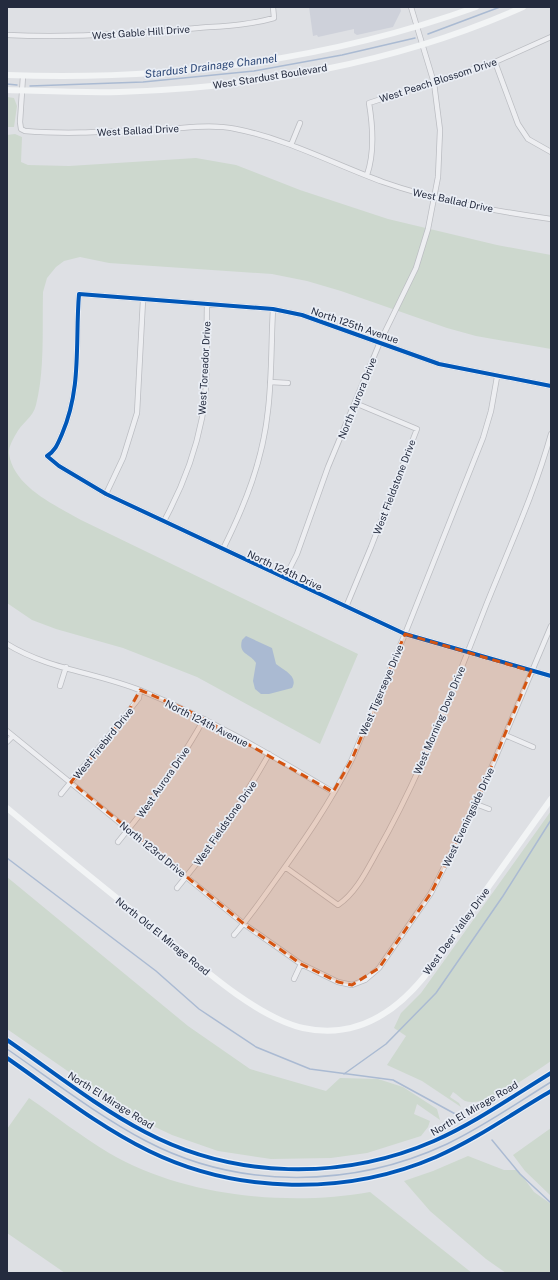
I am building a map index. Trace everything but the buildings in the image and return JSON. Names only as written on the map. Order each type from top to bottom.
[{"type":"street","name":"West Gable Hill Drive","points":[[7,35],[57,36],[138,34],[264,21],[274,18],[272,7]]},
{"type":"street","name":"North Aurora Drive","points":[[285,578],[297,554],[328,467],[380,342],[416,268],[425,242],[438,177],[440,130],[434,83],[412,7]]},
{"type":"street","name":"West Stardust Boulevard","points":[[7,75],[110,76],[221,67],[330,50],[418,29],[476,7]]},
{"type":"street","name":"West Stardust Boulevard","points":[[7,90],[119,92],[213,85],[312,71],[422,43],[490,21],[523,7]]},
{"type":"street","name":"West Peach Blossom Drive","points":[[367,175],[372,161],[372,122],[369,104],[389,96],[434,83],[494,62],[551,37]]},
{"type":"street","points":[[494,62],[518,124],[528,139],[551,152]]},
{"type":"street","points":[[22,90],[23,76]]},
{"type":"street","name":"West Ballad Drive","points":[[22,90],[20,122],[21,129],[25,132],[124,132],[211,126],[234,128],[260,134],[291,145],[322,159],[435,197],[551,219]]},
{"type":"street","points":[[291,145],[300,123]]},
{"type":"street","name":"North 125th Avenue","points":[[48,456],[55,450],[69,419],[74,398],[79,294],[273,309],[302,315],[439,364],[497,377],[551,386]]},
{"type":"street","points":[[106,494],[123,458],[137,413],[143,300]]},
{"type":"street","name":"West Toreador Drive","points":[[164,521],[181,488],[194,453],[202,416],[206,375],[207,304]]},
{"type":"street","points":[[223,549],[240,515],[252,483],[262,449],[268,411],[273,309]]},
{"type":"street","name":"West Tigerseye Drive","points":[[234,935],[244,924],[285,867],[333,792],[352,759],[405,634],[483,438],[491,411],[497,377]]},
{"type":"street","points":[[270,382],[288,383]]},
{"type":"street","name":"West Fieldstone Drive","points":[[346,608],[417,429],[355,403]]},
{"type":"street","name":"West Morning Dove Drive","points":[[285,867],[338,905],[348,898],[370,864],[403,803],[468,653],[544,457],[551,434]]},
{"type":"street","name":"North 124th Drive","points":[[48,456],[59,466],[106,494],[346,608],[405,634],[551,676]]},
{"type":"street","name":"West Eveningside Drive","points":[[352,985],[365,980],[379,968],[420,911],[444,870],[476,804],[551,626]]},
{"type":"street","name":"North 124th Avenue","points":[[7,644],[28,655],[140,690],[204,719],[269,754],[333,792]]},
{"type":"street","points":[[60,686],[66,667]]},
{"type":"street","name":"West Firebird Drive","points":[[62,794],[128,712],[138,698],[140,690]]},
{"type":"street","name":"West Aurora Drive","points":[[118,842],[170,775],[204,719]]},
{"type":"street","name":"North 123rd Drive","points":[[7,731],[187,876],[244,924],[301,964],[338,982],[352,985]]},
{"type":"street","points":[[505,735],[533,747]]},
{"type":"street","points":[[7,742],[13,736]]},
{"type":"street","name":"West Fieldstone Drive","points":[[177,888],[240,804],[269,754]]},
{"type":"street","name":"West Deer Valley Drive","points":[[336,1030],[361,1025],[384,1014],[400,1004],[412,991],[551,799]]},
{"type":"street","points":[[476,804],[489,809]]},
{"type":"street","name":"North Old El Mirage Road","points":[[7,808],[209,972],[254,1006],[294,1026],[311,1029],[336,1030]]},
{"type":"street","points":[[294,979],[301,964]]},
{"type":"street","name":"North El Mirage Road","points":[[7,1040],[135,1127],[187,1150],[230,1162],[278,1169],[323,1169],[350,1166],[411,1150],[456,1130],[551,1073]]},
{"type":"street","points":[[7,1058],[105,1126],[138,1145],[187,1166],[237,1179],[300,1185],[351,1181],[373,1177],[417,1164],[452,1150],[476,1137],[551,1091]]},
{"type":"highlighted area","points":[[405,634],[531,671],[476,804],[431,893],[379,968],[352,985],[338,982],[301,964],[244,924],[71,782],[128,712],[140,690],[187,710],[333,792],[352,759]]},
{"type":"shaded area","points":[[309,7],[400,7],[401,11],[393,27],[357,35],[354,33],[354,29],[318,37],[317,35],[313,36]]},
{"type":"shaded area","points":[[7,97],[14,98],[17,106],[14,127],[7,127]]},
{"type":"shaded area","points":[[15,134],[22,137],[21,162],[28,165],[69,166],[196,158],[236,165],[300,190],[388,219],[497,245],[551,255],[551,349],[476,336],[447,328],[341,291],[307,281],[272,274],[109,263],[80,257],[64,261],[56,267],[47,278],[43,292],[42,363],[39,391],[34,410],[30,417],[18,430],[10,446],[9,454],[12,466],[27,485],[37,494],[81,520],[358,654],[320,744],[197,677],[123,648],[56,629],[32,620],[7,603],[7,135]]},
{"type":"shaded area","points":[[551,811],[551,1061],[522,1081],[485,1100],[474,1102],[465,1101],[453,1092],[450,1097],[459,1103],[461,1107],[422,1081],[387,1065],[406,1036],[394,1028],[401,1013],[421,993]]},
{"type":"shaded area","points":[[7,877],[188,1026],[250,1069],[326,1091],[340,1078],[378,1079],[403,1087],[437,1109],[440,1120],[417,1104],[414,1114],[430,1121],[428,1127],[421,1136],[367,1153],[331,1158],[271,1159],[218,1151],[172,1135],[134,1117],[7,1029]]},
{"type":"shaded area","points":[[29,1098],[109,1153],[138,1168],[169,1179],[202,1188],[270,1198],[338,1196],[370,1192],[472,1273],[65,1273],[7,1233],[7,1129]]},
{"type":"shaded area","points":[[551,1128],[551,1196],[525,1171],[513,1155]]},
{"type":"shaded area","points":[[468,1156],[504,1170],[518,1170],[534,1192],[551,1204],[551,1273],[506,1273],[486,1259],[430,1211],[404,1181],[433,1171]]},
{"type":"water","points":[[246,636],[272,648],[276,664],[292,677],[294,684],[292,688],[269,694],[261,694],[255,689],[253,681],[256,663],[243,651],[241,645],[242,640]]},
{"type":"waterway","name":"Stardust Drainage Channel","points":[[428,34],[500,7]]},
{"type":"waterway","name":"Stardust Drainage Channel","points":[[30,86],[143,82],[254,71],[342,55],[415,38]]},
{"type":"waterway","name":"Stardust Drainage Channel","points":[[7,84],[17,85]]},
{"type":"waterway","points":[[344,1074],[386,1044],[436,993],[503,896],[551,820]]},
{"type":"waterway","points":[[7,858],[156,971],[199,1009],[256,1047],[310,1069],[393,1080],[459,1116]]},
{"type":"waterway","points":[[7,1049],[92,1109],[146,1141],[182,1157],[219,1168],[257,1175],[296,1177],[335,1175],[373,1169],[411,1159],[447,1144],[474,1130],[551,1082]]},
{"type":"waterway","points":[[492,1140],[520,1174],[551,1203]]},
{"type":"cycle path","points":[[551,386],[439,364],[302,315],[273,309],[79,294],[73,399],[68,417],[55,449],[47,456],[59,466],[106,494],[405,634],[551,676]]},
{"type":"cycle path","points":[[7,1040],[92,1100],[127,1122],[179,1148],[215,1159],[251,1166],[288,1169],[326,1168],[363,1163],[399,1154],[449,1134],[494,1109],[551,1073]]},
{"type":"cycle path","points":[[7,1058],[94,1119],[149,1151],[183,1165],[218,1176],[255,1182],[292,1185],[329,1184],[366,1179],[401,1170],[451,1150],[495,1126],[551,1091]]}]
